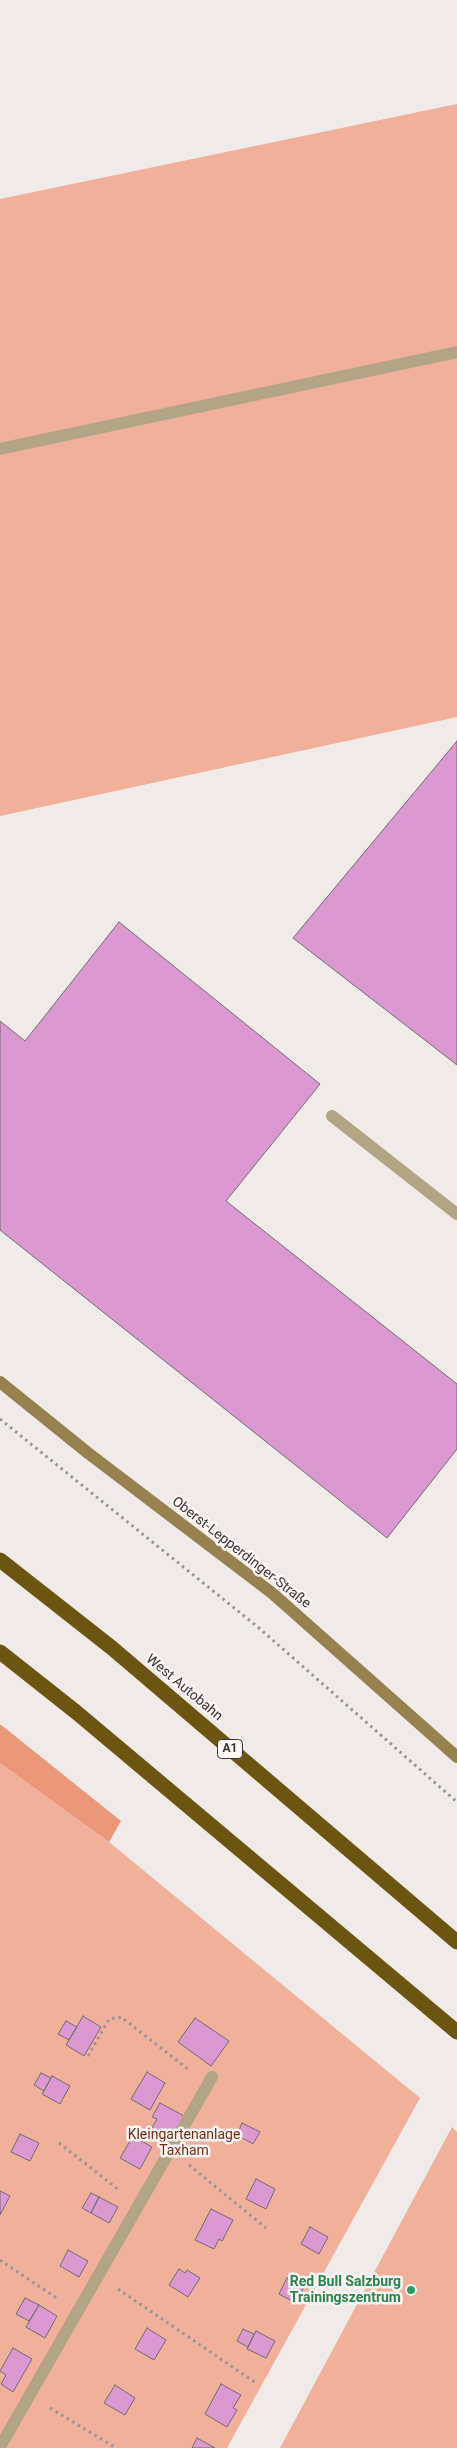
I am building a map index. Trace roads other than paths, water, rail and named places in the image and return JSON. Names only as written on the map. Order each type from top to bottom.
[{"type":"highway","name":"West Autobahn","points":[[0,1560],[112,1648],[457,1942]]},
{"type":"highway","points":[[0,1652],[76,1712],[457,2032]]},
{"type":"street","name":"Oberst-Lepperdinger-Straße","points":[[0,1382],[272,1593],[457,1756]]},
{"type":"lane","points":[[0,450],[457,352]]},
{"type":"lane","points":[[332,1116],[457,1214]]},
{"type":"lane","points":[[0,2447],[209,2083]]},
{"type":"place","name":"Red Bull Salzburg Trainingszentrum","points":[[411,2290]]},
{"type":"park label","name":"Kleingartenanlage Taxham","points":[[184,2144]]}]
